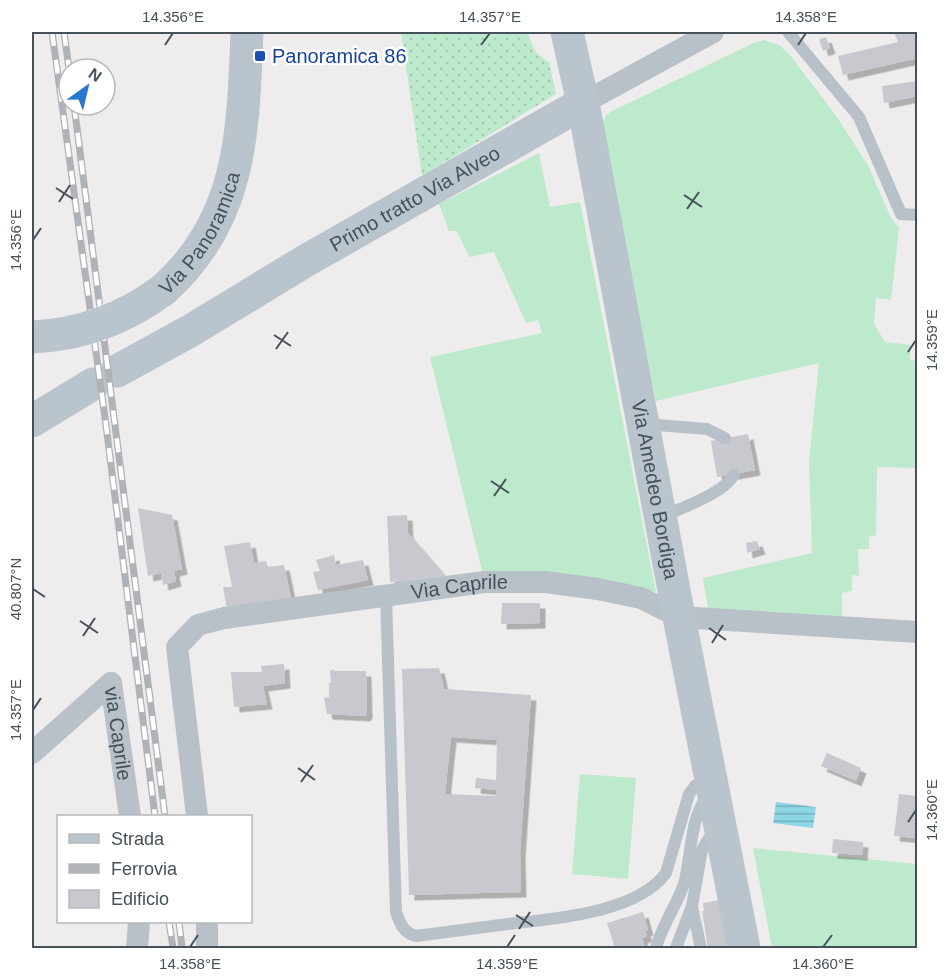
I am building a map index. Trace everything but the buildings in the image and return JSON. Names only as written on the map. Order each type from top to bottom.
[{"type":"street","name":"Via Panoramica","points":[[32,337],[63,334],[97,326],[130,312],[163,290],[191,261],[205,242],[217,221],[232,181],[240,139],[247,32]]},
{"type":"street","name":"Via Amedeo Bordiga","points":[[567,32],[583,103],[679,617],[744,948]]},
{"type":"street","name":"Primo tratto Via Alveo","points":[[32,421],[105,377],[190,331],[307,260],[713,32]]},
{"type":"street","name":"Via Caprile","points":[[197,815],[177,647],[198,625],[224,618],[483,582],[545,582],[598,589],[641,598],[679,617],[918,632]]},
{"type":"street","name":"via Caprile","points":[[32,753],[111,683],[130,815]]},
{"type":"street","points":[[137,948],[139,923]]},
{"type":"street","points":[[207,923],[207,948]]},
{"type":"lane","points":[[788,32],[859,117],[901,214],[918,215]]},
{"type":"lane","points":[[643,424],[707,429],[725,438]]},
{"type":"lane","points":[[661,518],[722,488],[734,474]]},
{"type":"lane","points":[[386,597],[396,912],[408,934],[416,936],[581,915],[649,890],[666,873],[689,794],[694,786],[712,783]]},
{"type":"lane","points":[[656,948],[684,881],[695,825],[712,783]]},
{"type":"lane","points":[[676,948],[692,906],[702,850],[709,838],[722,831]]},
{"type":"lane","points":[[692,906],[701,948]]},
{"type":"green space","points":[[401,32],[528,32],[535,50],[549,62],[556,94],[422,176]]},
{"type":"green space","points":[[764,40],[779,45],[790,55],[837,117],[869,167],[890,216],[899,228],[891,300],[876,298],[874,324],[885,342],[911,345],[910,360],[917,361],[917,468],[877,467],[876,535],[869,537],[869,549],[858,549],[859,576],[852,575],[852,591],[842,593],[842,619],[709,616],[703,578],[812,553],[809,461],[819,363],[656,401],[601,128],[606,115],[612,111]]},
{"type":"green space","points":[[539,153],[550,207],[580,202],[656,592],[588,579],[483,575],[430,357],[542,333],[538,320],[526,323],[494,252],[469,257],[457,231],[449,231],[439,204]]},
{"type":"green space","points":[[580,774],[636,778],[628,879],[572,874]]},
{"type":"green space","points":[[753,848],[917,864],[917,948],[772,948]]},
{"type":"water","points":[[776,802],[816,807],[813,828],[773,823]]},
{"type":"railway","points":[[52,32],[106,425],[155,815]]},
{"type":"railway","points":[[64,32],[67,57]]},
{"type":"railway","points":[[76,117],[165,815]]},
{"type":"railway","points":[[169,923],[173,948]]},
{"type":"railway","points":[[179,923],[182,948]]},
{"type":"place","name":"Panoramica 86","points":[[260,56]]}]
